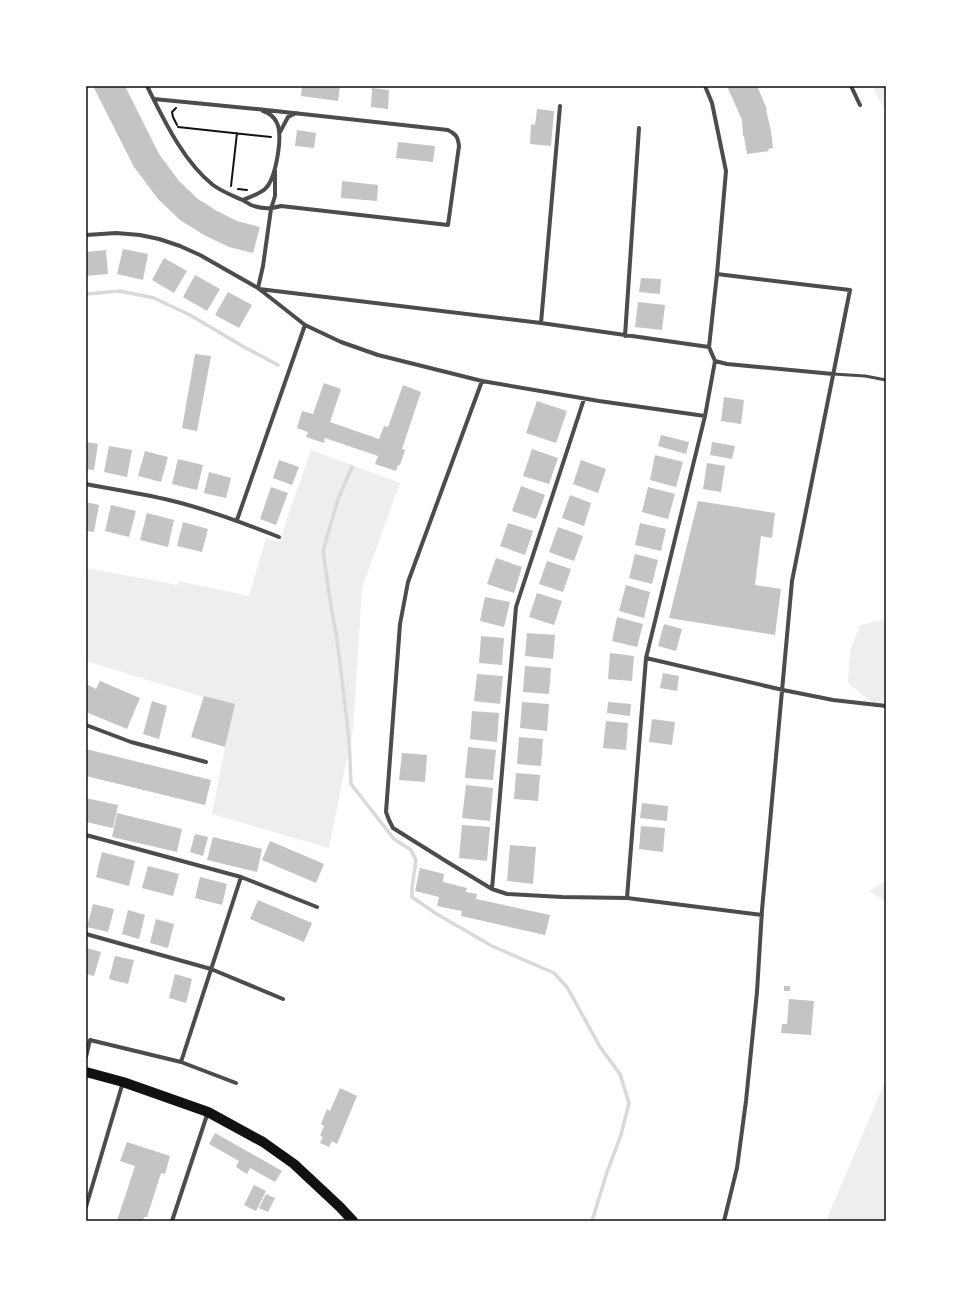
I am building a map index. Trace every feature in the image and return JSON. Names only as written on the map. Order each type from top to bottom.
[{"type":"main road","points":[[86,1072],[123,1082],[208,1112],[263,1142],[294,1164],[340,1206],[353,1221]]},
{"type":"street","points":[[147,86],[154,99],[185,154],[198,171],[214,186],[251,205],[271,209],[281,206],[448,225],[459,146],[458,139],[455,134],[448,130],[154,99]]},
{"type":"street","points":[[626,898],[646,658],[705,416],[715,361],[709,347],[726,171],[712,103],[705,86]]},
{"type":"street","points":[[851,86],[860,105]]},
{"type":"street","points":[[541,323],[560,106]]},
{"type":"street","points":[[258,109],[270,114],[277,122],[280,132]]},
{"type":"street","points":[[258,288],[264,266],[271,209],[276,187],[275,170],[280,132],[288,117],[297,113]]},
{"type":"street","points":[[625,336],[639,128]]},
{"type":"street","points":[[243,200],[266,188],[275,170]]},
{"type":"street","points":[[86,235],[116,233],[140,235],[180,246],[200,255],[258,288],[305,325],[341,342],[378,355],[482,381],[584,399],[705,416]]},
{"type":"street","points":[[717,274],[850,290],[792,581],[762,915],[757,992],[746,1101],[737,1168],[724,1221]]},
{"type":"street","points":[[258,288],[541,323],[709,347]]},
{"type":"street","points":[[237,520],[305,325]]},
{"type":"street","points":[[715,361],[727,364],[833,374]]},
{"type":"street","points":[[482,381],[408,582],[400,624],[386,812],[393,828],[449,864],[492,889],[507,894],[626,898],[762,915]]},
{"type":"street","points":[[492,889],[516,607],[584,399]]},
{"type":"street","points":[[86,484],[177,502],[237,520],[279,537]]},
{"type":"street","points":[[646,658],[782,690],[833,700],[886,706]]},
{"type":"street","points":[[86,725],[131,742],[206,762]]},
{"type":"street","points":[[86,835],[241,877],[317,907]]},
{"type":"street","points":[[181,1062],[241,877]]},
{"type":"street","points":[[86,934],[211,969],[283,999]]},
{"type":"street","points":[[86,1057],[88,1039],[181,1062],[236,1083]]},
{"type":"street","points":[[86,1207],[123,1082]]},
{"type":"street","points":[[172,1221],[208,1112]]},
{"type":"lane","points":[[833,374],[865,376],[886,380]]},
{"type":"path","points":[[176,108],[172,112],[173,117],[182,133]]},
{"type":"path","points":[[178,127],[271,137]]},
{"type":"path","points":[[270,144],[271,132]]},
{"type":"path","points":[[231,186],[237,133]]},
{"type":"path","points":[[226,184],[237,189],[251,189]]},
{"type":"shaded area","points":[[872,86],[886,86],[886,113]]},
{"type":"shaded area","points":[[311,450],[400,483],[362,588],[353,729],[329,848],[212,814],[233,706],[86,661],[86,568],[178,585],[179,581],[249,596],[266,538],[279,542]]},
{"type":"shaded area","points":[[886,617],[886,706],[875,705],[848,683],[850,651],[860,625],[881,620]]},
{"type":"shaded area","points":[[886,881],[886,902],[869,891]]},
{"type":"shaded area","points":[[886,1079],[886,1221],[826,1221]]},
{"type":"building","points":[[93,86],[125,86],[159,154],[179,181],[198,199],[217,211],[237,221],[260,227],[253,253],[229,247],[204,235],[180,220],[158,199],[134,167]]},
{"type":"building","points":[[302,86],[340,86],[338,101],[301,96]]},
{"type":"building","points":[[727,86],[757,86],[767,109],[773,148],[768,149],[769,151],[747,154],[743,136],[742,120]]},
{"type":"building","points":[[372,88],[389,90],[388,109],[371,107]]},
{"type":"building","points":[[537,109],[554,111],[551,146],[530,144],[531,124],[535,125]]},
{"type":"building","points":[[297,130],[316,133],[314,148],[295,146]]},
{"type":"building","points":[[398,142],[435,146],[433,162],[396,158]]},
{"type":"building","points":[[342,181],[378,185],[377,201],[341,198]]},
{"type":"building","points":[[123,249],[148,254],[143,280],[117,274]]},
{"type":"building","points":[[106,250],[108,274],[86,276],[86,252]]},
{"type":"building","points":[[164,258],[187,271],[174,293],[152,280]]},
{"type":"building","points":[[195,275],[220,289],[207,311],[183,297]]},
{"type":"building","points":[[641,278],[661,279],[660,294],[639,292]]},
{"type":"building","points":[[228,292],[252,305],[239,328],[215,315]]},
{"type":"building","points":[[638,302],[665,305],[662,330],[635,327]]},
{"type":"building","points":[[195,354],[211,356],[197,431],[182,428]]},
{"type":"building","points":[[324,383],[341,389],[330,422],[379,439],[384,426],[388,427],[403,385],[421,392],[402,449],[405,450],[400,465],[398,465],[396,471],[375,464],[378,456],[325,438],[324,443],[306,437],[308,432],[297,428],[302,411],[313,414]]},
{"type":"building","points":[[724,397],[744,400],[741,424],[721,421]]},
{"type":"building","points":[[537,401],[567,411],[556,443],[526,433]]},
{"type":"building","points":[[661,435],[689,442],[686,454],[658,446]]},
{"type":"building","points":[[86,442],[98,444],[94,470],[86,469]]},
{"type":"building","points":[[712,442],[735,446],[732,459],[710,455]]},
{"type":"building","points":[[109,446],[132,450],[127,477],[104,472]]},
{"type":"building","points":[[532,449],[558,458],[549,484],[523,476]]},
{"type":"building","points":[[145,451],[168,457],[161,482],[138,476]]},
{"type":"building","points":[[655,455],[683,462],[676,487],[650,480]]},
{"type":"building","points":[[178,459],[203,465],[197,490],[172,484]]},
{"type":"building","points":[[279,460],[299,467],[292,485],[273,478]]},
{"type":"building","points":[[581,460],[606,469],[598,493],[573,484]]},
{"type":"building","points":[[707,463],[725,466],[721,492],[703,489]]},
{"type":"building","points":[[209,472],[231,478],[226,498],[204,493]]},
{"type":"building","points":[[521,486],[545,495],[536,519],[512,511]]},
{"type":"building","points":[[271,487],[288,493],[276,525],[260,519]]},
{"type":"building","points":[[648,487],[675,494],[668,519],[642,512]]},
{"type":"building","points":[[570,495],[591,503],[584,526],[562,518]]},
{"type":"building","points":[[698,501],[775,513],[772,538],[761,536],[755,585],[781,589],[775,635],[669,618]]},
{"type":"building","points":[[86,502],[99,505],[94,532],[86,531]]},
{"type":"building","points":[[111,505],[136,511],[129,537],[105,531]]},
{"type":"building","points":[[147,513],[174,520],[168,547],[140,540]]},
{"type":"building","points":[[183,522],[208,529],[202,552],[177,546]]},
{"type":"building","points":[[508,523],[533,531],[525,555],[500,546]]},
{"type":"building","points":[[640,523],[666,529],[661,551],[635,545]]},
{"type":"building","points":[[558,527],[583,536],[574,561],[549,552]]},
{"type":"building","points":[[635,554],[658,560],[652,584],[629,578]]},
{"type":"building","points":[[496,558],[522,567],[514,593],[487,584]]},
{"type":"building","points":[[547,561],[571,569],[563,592],[539,584]]},
{"type":"building","points":[[626,585],[650,592],[644,618],[619,611]]},
{"type":"building","points":[[537,593],[562,601],[554,625],[529,617]]},
{"type":"building","points":[[485,597],[510,602],[504,627],[480,621]]},
{"type":"building","points":[[617,617],[643,624],[637,647],[612,641]]},
{"type":"building","points":[[664,624],[682,629],[676,651],[658,646]]},
{"type":"building","points":[[527,633],[555,635],[553,659],[525,656]]},
{"type":"building","points":[[481,636],[504,638],[502,665],[479,663]]},
{"type":"building","points":[[610,653],[634,656],[632,681],[608,679]]},
{"type":"building","points":[[525,666],[551,668],[549,694],[523,692]]},
{"type":"building","points":[[663,673],[679,676],[677,691],[660,688]]},
{"type":"building","points":[[477,674],[503,676],[500,704],[474,701]]},
{"type":"building","points":[[100,681],[140,698],[127,729],[86,712],[86,684],[96,689]]},
{"type":"building","points":[[204,696],[235,704],[225,747],[191,737]]},
{"type":"building","points":[[152,701],[167,706],[159,739],[143,734]]},
{"type":"building","points":[[522,702],[549,704],[547,731],[520,728]]},
{"type":"building","points":[[608,702],[631,704],[630,716],[607,713]]},
{"type":"building","points":[[472,711],[499,713],[497,742],[470,739]]},
{"type":"building","points":[[652,719],[675,722],[672,745],[649,742]]},
{"type":"building","points":[[606,721],[628,723],[626,750],[603,748]]},
{"type":"building","points":[[519,737],[543,739],[541,766],[517,764]]},
{"type":"building","points":[[468,747],[496,750],[493,780],[465,778]]},
{"type":"building","points":[[86,749],[211,780],[205,805],[86,776]]},
{"type":"building","points":[[402,753],[427,755],[425,782],[399,780]]},
{"type":"building","points":[[516,773],[540,775],[538,801],[514,799]]},
{"type":"building","points":[[466,785],[493,788],[490,821],[462,818]]},
{"type":"building","points":[[86,798],[118,805],[113,828],[86,822]]},
{"type":"building","points":[[642,803],[668,806],[667,821],[640,818]]},
{"type":"building","points":[[117,813],[182,829],[177,852],[112,837]]},
{"type":"building","points":[[462,825],[490,827],[487,861],[459,858]]},
{"type":"building","points":[[641,826],[665,828],[663,852],[639,849]]},
{"type":"building","points":[[195,834],[208,837],[203,856],[190,852]]},
{"type":"building","points":[[213,837],[262,849],[257,872],[207,860]]},
{"type":"building","points":[[270,841],[324,864],[316,883],[262,860]]},
{"type":"building","points":[[510,845],[536,847],[533,884],[507,881]]},
{"type":"building","points":[[102,852],[135,861],[129,886],[96,877]]},
{"type":"building","points":[[148,866],[179,874],[173,896],[142,888]]},
{"type":"building","points":[[420,868],[444,874],[443,882],[467,888],[466,892],[477,894],[476,899],[550,915],[545,935],[461,916],[462,911],[437,906],[439,897],[415,891]]},
{"type":"building","points":[[200,877],[227,884],[222,905],[195,898]]},
{"type":"building","points":[[258,900],[312,923],[304,942],[250,919]]},
{"type":"building","points":[[93,904],[114,909],[108,932],[87,927]]},
{"type":"building","points":[[128,910],[145,915],[139,939],[122,934]]},
{"type":"building","points":[[156,919],[174,924],[168,948],[150,943]]},
{"type":"building","points":[[86,948],[101,952],[94,976],[86,974]]},
{"type":"building","points":[[115,956],[134,960],[128,984],[109,979]]},
{"type":"building","points":[[175,974],[192,979],[186,1003],[169,998]]},
{"type":"building","points":[[784,986],[790,986],[790,991],[784,991]]},
{"type":"building","points":[[789,999],[814,1001],[811,1035],[781,1033],[782,1024],[787,1024]]},
{"type":"building","points":[[340,1088],[357,1096],[337,1144],[332,1141],[329,1147],[320,1143],[323,1137],[320,1136],[324,1126],[321,1124],[327,1109],[330,1111]]},
{"type":"building","points":[[215,1133],[282,1171],[275,1182],[250,1168],[247,1174],[236,1167],[239,1161],[209,1144]]},
{"type":"building","points":[[127,1142],[170,1156],[165,1174],[161,1173],[147,1217],[144,1217],[143,1221],[117,1221],[135,1166],[120,1161]]},
{"type":"building","points":[[254,1185],[266,1191],[256,1211],[244,1205]]},
{"type":"building","points":[[266,1194],[275,1198],[268,1212],[259,1208]]},
{"type":"waterway","points":[[86,294],[120,291],[154,298],[190,315],[278,365]]},
{"type":"waterway","points":[[352,467],[338,499],[323,551],[337,639],[344,697],[349,739],[351,784],[394,839],[411,850],[416,860],[412,897],[435,913],[492,946],[554,973],[567,987],[600,1047],[620,1074],[629,1103],[621,1135],[607,1172],[592,1221]]}]
